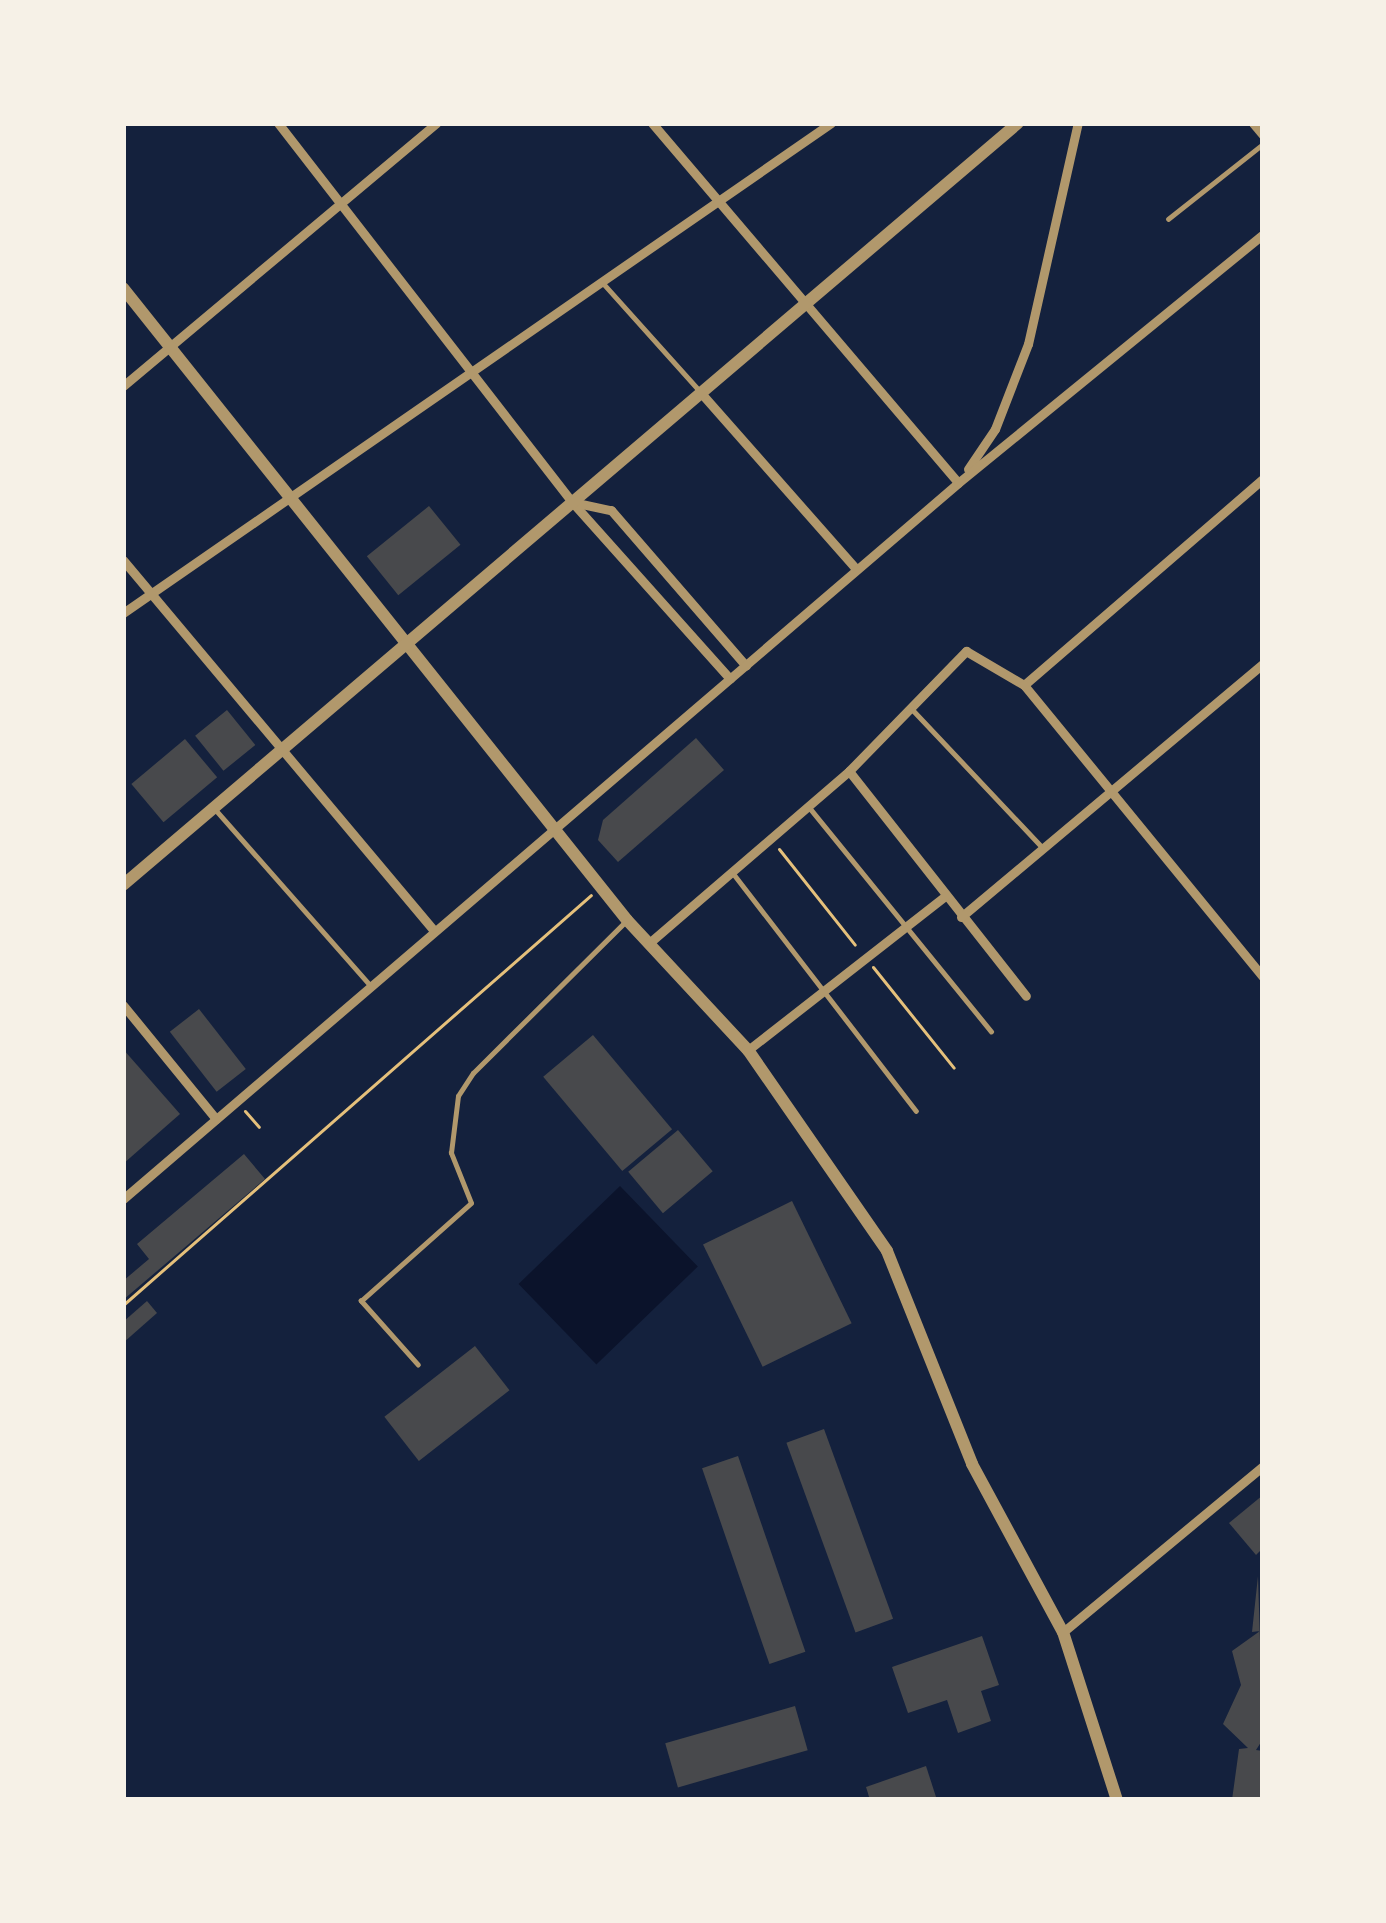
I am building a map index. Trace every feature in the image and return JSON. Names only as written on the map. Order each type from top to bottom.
[{"type":"street","points":[[278,123],[572,502],[730,679]]},
{"type":"street","points":[[123,386],[436,123]]},
{"type":"street","points":[[652,123],[958,483]]},
{"type":"street","points":[[123,613],[293,501],[831,123]]},
{"type":"street","points":[[123,885],[1018,123]]},
{"type":"street","points":[[958,483],[995,429],[1028,344],[1078,123]]},
{"type":"street","points":[[1253,123],[1263,135]]},
{"type":"street","points":[[123,1199],[856,568],[1263,234]]},
{"type":"street","points":[[123,289],[627,920],[748,1050],[886,1251],[972,1464],[1063,1632],[1117,1800]]},
{"type":"street","points":[[701,393],[856,568]]},
{"type":"street","points":[[1024,686],[1263,479]]},
{"type":"street","points":[[572,502],[611,510],[746,666]]},
{"type":"street","points":[[123,560],[434,930]]},
{"type":"street","points":[[648,944],[849,772],[965,651],[1024,686],[1263,977]]},
{"type":"street","points":[[961,917],[1263,664]]},
{"type":"street","points":[[849,772],[1026,995]]},
{"type":"street","points":[[748,1050],[944,897]]},
{"type":"street","points":[[123,1005],[216,1119]]},
{"type":"street","points":[[1063,1632],[1263,1466]]},
{"type":"lane","points":[[1168,219],[1263,144]]},
{"type":"lane","points":[[602,283],[701,393]]},
{"type":"lane","points":[[909,706],[1044,849]]},
{"type":"lane","points":[[809,807],[991,1031]]},
{"type":"lane","points":[[214,808],[370,985]]},
{"type":"lane","points":[[732,872],[916,1111]]},
{"type":"lane","points":[[418,1365],[361,1301],[471,1203],[451,1153],[458,1096],[473,1073],[627,920]]},
{"type":"path","points":[[123,1305],[601,886]]},
{"type":"path","points":[[245,1111],[259,1126]]},
{"type":"water","points":[[620,1186],[698,1267],[596,1365],[519,1284]]},
{"type":"building","points":[[429,506],[460,545],[398,595],[367,556]]},
{"type":"building","points":[[227,710],[255,745],[223,771],[195,736]]},
{"type":"building","points":[[696,738],[724,770],[618,862],[598,840],[603,820]]},
{"type":"building","points":[[185,739],[217,777],[164,822],[131,784]]},
{"type":"building","points":[[199,1009],[246,1069],[217,1092],[170,1032]]},
{"type":"building","points":[[593,1035],[672,1129],[622,1171],[543,1077]]},
{"type":"building","points":[[123,1049],[180,1114],[123,1164]]},
{"type":"building","points":[[678,1130],[713,1171],[663,1213],[628,1172]]},
{"type":"building","points":[[244,1154],[265,1179],[123,1300],[123,1281],[149,1259],[137,1244]]},
{"type":"building","points":[[792,1201],[852,1323],[763,1367],[703,1244]]},
{"type":"building","points":[[147,1301],[157,1313],[123,1343],[123,1322]]},
{"type":"building","points":[[475,1346],[509,1390],[419,1461],[384,1417]]},
{"type":"building","points":[[824,1429],[893,1619],[856,1632],[786,1443]]},
{"type":"building","points":[[738,1456],[805,1652],[769,1664],[702,1468]]},
{"type":"building","points":[[1263,1495],[1263,1548],[1256,1555],[1229,1523]]},
{"type":"building","points":[[1258,1576],[1260,1631],[1252,1632]]},
{"type":"building","points":[[1260,1631],[1263,1739],[1256,1750],[1263,1751],[1263,1800],[1232,1800],[1239,1749],[1248,1748],[1223,1724],[1241,1685],[1232,1651]]},
{"type":"building","points":[[982,1636],[999,1685],[981,1691],[991,1721],[958,1733],[947,1700],[908,1713],[892,1667]]},
{"type":"building","points":[[795,1706],[808,1750],[678,1787],[665,1743]]},
{"type":"building","points":[[926,1766],[937,1800],[870,1800],[866,1787]]}]
